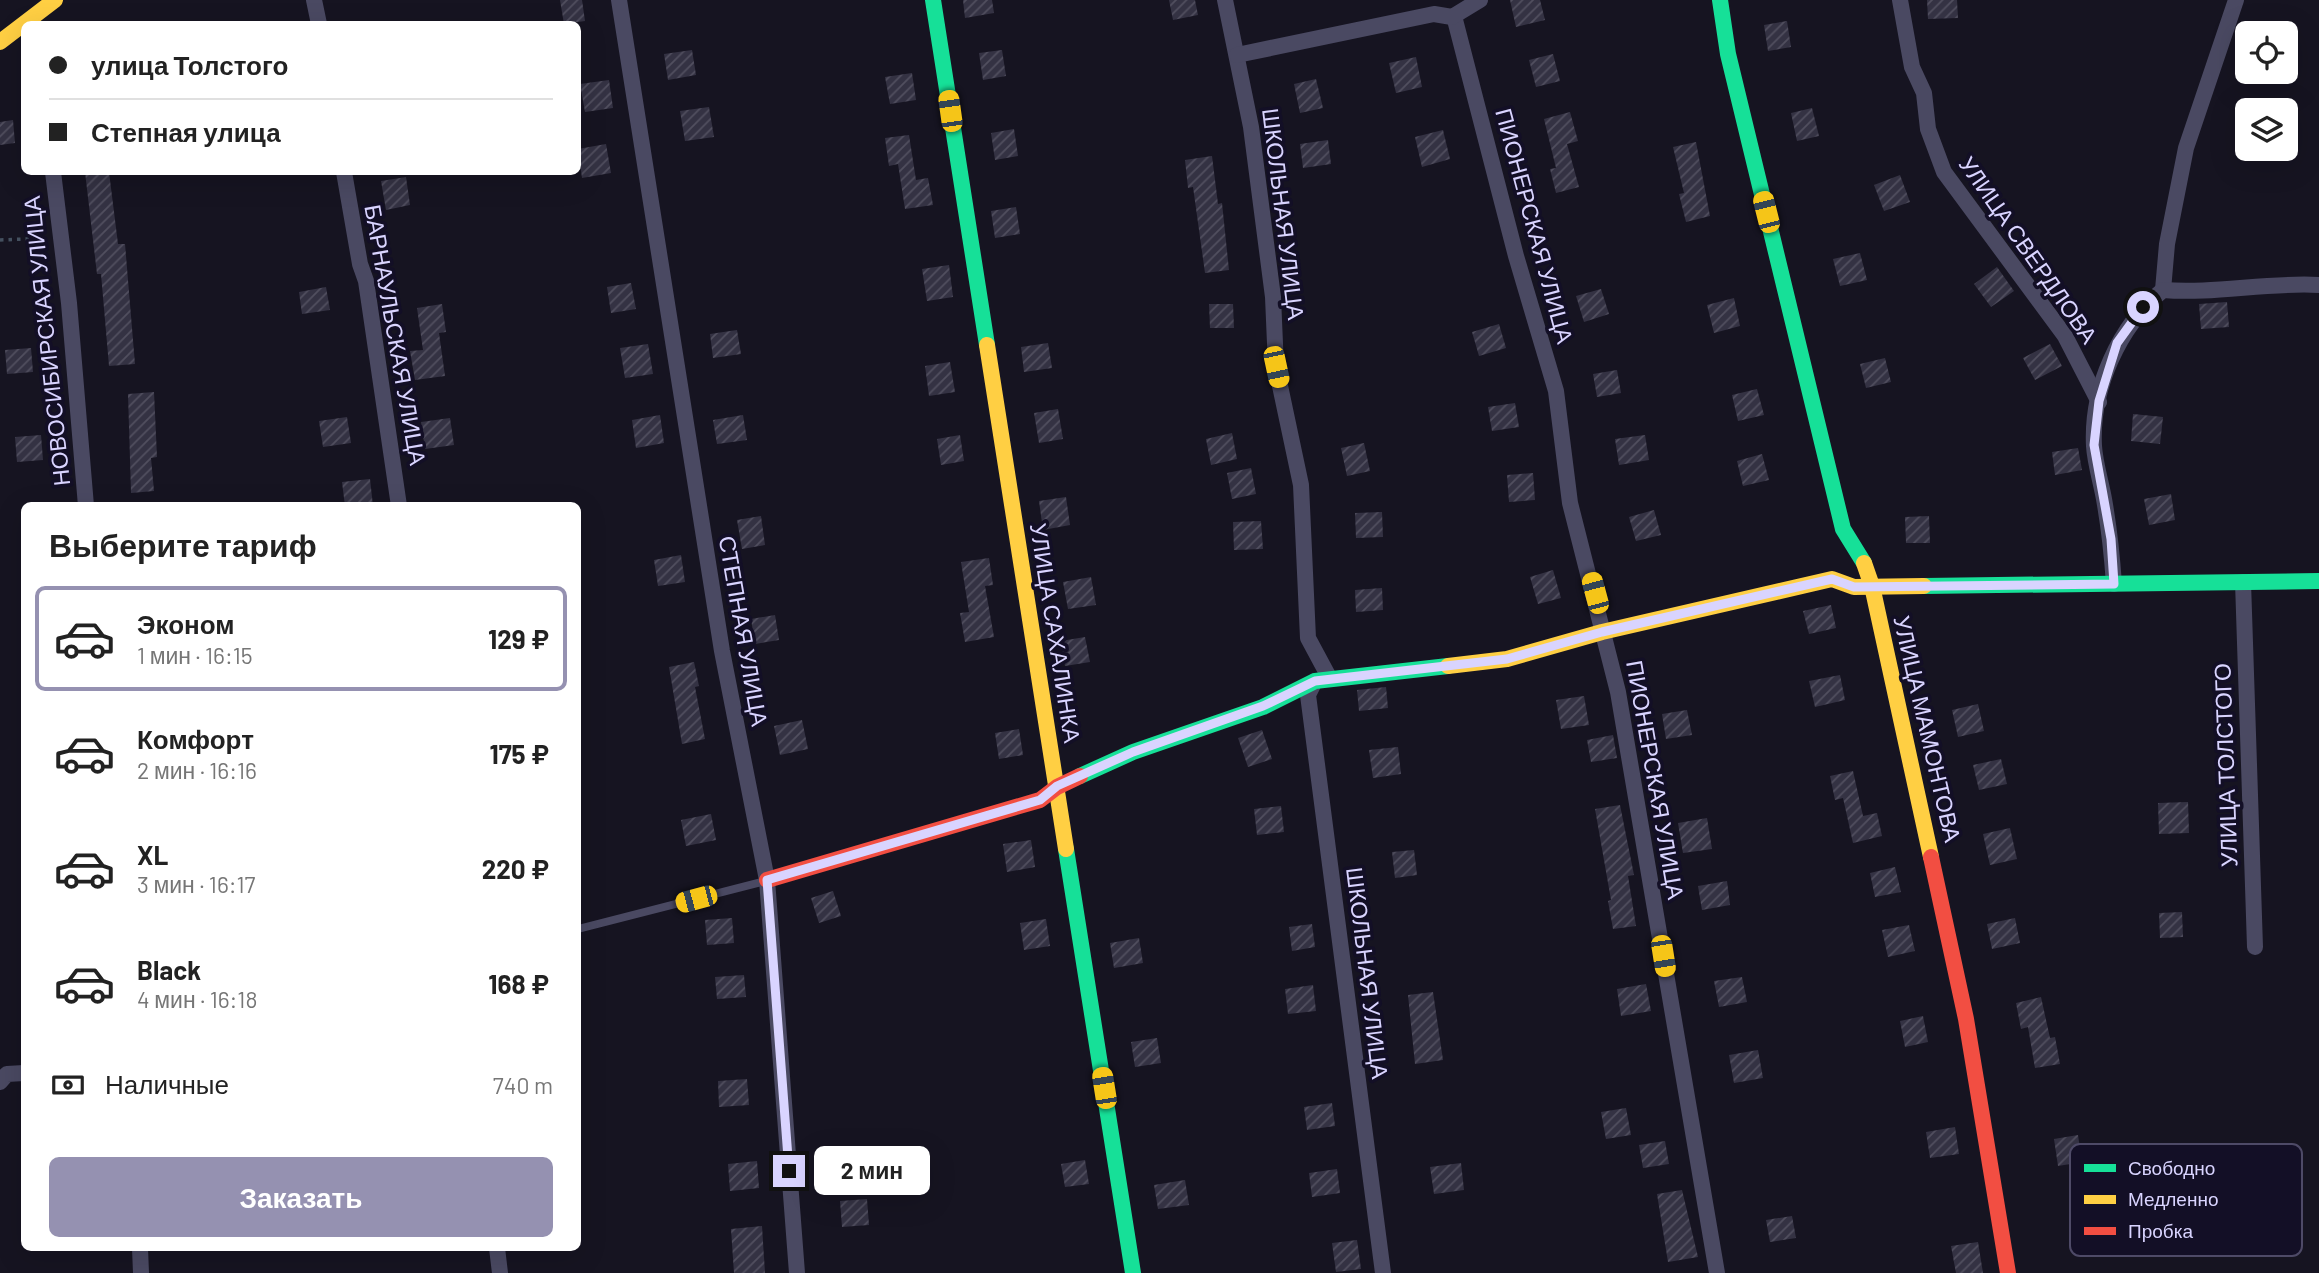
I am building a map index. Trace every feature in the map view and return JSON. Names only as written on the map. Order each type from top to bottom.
[{"type":"street","points":[[34,20],[55,0]]},
{"type":"street","points":[[314,0],[318,21]]},
{"type":"street","name":"СТЕПНАЯ УЛИЦА","points":[[619,0],[722,651],[767,880],[797,1273]]},
{"type":"street","name":"УЛИЦА САХАЛИНКА","points":[[933,0],[1133,1273]]},
{"type":"street","name":"ШКОЛЬНАЯ УЛИЦА","points":[[1225,0],[1251,127],[1273,297],[1276,367],[1301,485],[1308,638],[1323,680],[1308,695],[1383,1273]]},
{"type":"street","points":[[1237,55],[1434,14],[1454,16],[1480,0]]},
{"type":"street","name":"УЛИЦА МАМОНТОВА","points":[[1720,0],[1728,54],[1843,529],[1859,551],[1872,586],[1966,1019],[2008,1273]]},
{"type":"street","name":"УЛИЦА СВЕРДЛОВА","points":[[1900,0],[1912,67],[1924,93],[1928,129],[1944,172],[1989,229],[2065,336],[2099,401]]},
{"type":"street","points":[[2114,584],[2111,539],[2094,445],[2099,401],[2117,343],[2143,307],[2163,290],[2167,244],[2186,148],[2236,0]]},
{"type":"street","name":"ПИОНЕРСКАЯ УЛИЦА","points":[[1454,16],[1516,256],[1556,391],[1570,503],[1601,616],[1602,632],[1618,692],[1717,1273]]},
{"type":"street","points":[[0,42],[21,28]]},
{"type":"street","name":"НОВОСИБИРСКАЯ УЛИЦА","points":[[53,175],[86,502]]},
{"type":"street","name":"БАРНАУЛЬСКАЯ УЛИЦА","points":[[345,175],[360,264],[366,282],[398,502]]},
{"type":"street","points":[[2163,290],[2183,292],[2292,283],[2319,285]]},
{"type":"street","points":[[767,880],[1040,800],[1057,786],[1133,752],[1263,706],[1323,680],[1507,659],[1602,632],[1832,579],[1854,587],[2319,582]]},
{"type":"street","name":"УЛИЦА ТОЛСТОГО","points":[[2243,582],[2255,947]]},
{"type":"street","points":[[2,1074],[21,1073]]},
{"type":"street","points":[[140,1251],[141,1273]]},
{"type":"street","points":[[497,1251],[500,1273]]},
{"type":"lane","points":[[581,928],[767,880]]},
{"type":"path","points":[[0,240],[27,239],[62,249]]},
{"type":"building","points":[[560,0],[582,0],[585,21],[564,21]]},
{"type":"building","points":[[963,0],[992,0],[994,13],[965,18]]},
{"type":"building","points":[[1169,0],[1195,0],[1198,15],[1173,20]]},
{"type":"building","points":[[1510,0],[1540,0],[1545,20],[1516,27]]},
{"type":"building","points":[[1927,0],[1957,0],[1958,18],[1928,19]]},
{"type":"building","points":[[1787,21],[1791,47],[1768,51],[1764,25]]},
{"type":"building","points":[[692,50],[696,75],[668,80],[664,54]]},
{"type":"building","points":[[1002,50],[1006,76],[983,80],[979,53]]},
{"type":"building","points":[[1553,54],[1560,81],[1536,87],[1529,60]]},
{"type":"building","points":[[1416,57],[1422,87],[1396,93],[1389,63]]},
{"type":"building","points":[[912,73],[916,100],[890,104],[885,77]]},
{"type":"building","points":[[1316,79],[1323,108],[1300,113],[1294,84]]},
{"type":"building","points":[[609,80],[613,108],[585,112],[581,84]]},
{"type":"building","points":[[709,107],[714,137],[685,141],[680,111]]},
{"type":"building","points":[[1812,108],[1819,136],[1797,141],[1791,113]]},
{"type":"building","points":[[1570,112],[1578,141],[1567,144],[1579,187],[1556,193],[1550,169],[1556,168],[1544,119]]},
{"type":"building","points":[[13,120],[15,143],[0,145],[0,122]]},
{"type":"building","points":[[1014,129],[1018,156],[995,160],[991,133]]},
{"type":"building","points":[[1443,130],[1450,159],[1422,167],[1415,137]]},
{"type":"building","points":[[909,135],[916,180],[928,178],[933,205],[905,209],[898,164],[889,166],[885,138]]},
{"type":"building","points":[[1328,140],[1331,164],[1303,168],[1300,144]]},
{"type":"building","points":[[1696,142],[1710,216],[1686,222],[1679,194],[1684,193],[1673,147]]},
{"type":"building","points":[[606,144],[611,173],[582,178],[581,148]]},
{"type":"building","points":[[1212,156],[1218,204],[1222,203],[1229,270],[1205,273],[1193,187],[1188,188],[1185,160]]},
{"type":"building","points":[[85,175],[109,175],[118,244],[125,244],[135,364],[109,366],[101,274],[97,274]]},
{"type":"building","points":[[1900,175],[1910,202],[1884,211],[1874,185]]},
{"type":"building","points":[[406,177],[410,205],[386,210],[381,181]]},
{"type":"building","points":[[1016,207],[1020,234],[995,238],[991,211]]},
{"type":"building","points":[[1860,253],[1867,280],[1840,286],[1833,259]]},
{"type":"building","points":[[949,265],[953,297],[927,301],[922,269]]},
{"type":"building","points":[[1997,267],[2014,291],[1991,307],[1974,284]]},
{"type":"building","points":[[631,283],[636,309],[611,313],[607,287]]},
{"type":"building","points":[[326,287],[330,310],[302,314],[299,292]]},
{"type":"building","points":[[1601,289],[1609,314],[1584,322],[1576,296]]},
{"type":"building","points":[[1734,298],[1740,326],[1714,333],[1707,305]]},
{"type":"building","points":[[2227,302],[2229,327],[2201,329],[2199,304]]},
{"type":"building","points":[[442,304],[446,332],[439,333],[445,376],[415,380],[410,351],[423,350],[417,308]]},
{"type":"building","points":[[1209,304],[1233,304],[1234,328],[1210,328]]},
{"type":"building","points":[[1499,324],[1506,348],[1479,356],[1472,332]]},
{"type":"building","points":[[737,330],[741,354],[713,358],[710,334]]},
{"type":"building","points":[[1048,343],[1052,368],[1024,372],[1021,347]]},
{"type":"building","points":[[648,344],[653,374],[625,378],[620,348]]},
{"type":"building","points":[[2050,344],[2062,366],[2035,380],[2023,358]]},
{"type":"building","points":[[31,348],[33,372],[7,374],[5,350]]},
{"type":"building","points":[[1885,358],[1891,382],[1866,388],[1860,364]]},
{"type":"building","points":[[950,362],[955,392],[929,396],[925,366]]},
{"type":"building","points":[[1617,370],[1621,393],[1597,397],[1593,374]]},
{"type":"building","points":[[1757,389],[1764,415],[1738,421],[1732,395]]},
{"type":"building","points":[[154,392],[157,457],[151,458],[154,491],[131,493],[128,394]]},
{"type":"building","points":[[1515,403],[1519,427],[1492,431],[1488,407]]},
{"type":"building","points":[[1058,409],[1063,439],[1039,443],[1034,413]]},
{"type":"building","points":[[2133,414],[2163,417],[2160,444],[2131,441]]},
{"type":"building","points":[[660,415],[664,443],[636,448],[632,420]]},
{"type":"building","points":[[743,415],[747,440],[717,444],[713,420]]},
{"type":"building","points":[[347,417],[351,443],[323,447],[319,421]]},
{"type":"building","points":[[450,418],[454,445],[425,449],[421,422]]},
{"type":"building","points":[[1232,433],[1237,459],[1211,465],[1206,439]]},
{"type":"building","points":[[41,435],[43,460],[17,462],[15,437]]},
{"type":"building","points":[[960,435],[964,461],[941,465],[937,439]]},
{"type":"building","points":[[1645,435],[1649,460],[1619,465],[1615,439]]},
{"type":"building","points":[[1364,443],[1370,471],[1347,476],[1341,448]]},
{"type":"building","points":[[2078,448],[2082,470],[2055,475],[2052,452]]},
{"type":"building","points":[[1762,454],[1769,480],[1743,486],[1737,461]]},
{"type":"building","points":[[1251,468],[1256,494],[1232,499],[1227,473]]},
{"type":"building","points":[[1533,473],[1535,500],[1509,502],[1507,475]]},
{"type":"building","points":[[370,479],[373,502],[344,502],[342,482]]},
{"type":"building","points":[[2171,494],[2175,520],[2149,525],[2144,499]]},
{"type":"building","points":[[1066,497],[1070,525],[1043,530],[1039,501]]},
{"type":"building","points":[[1654,510],[1661,535],[1636,541],[1629,517]]},
{"type":"building","points":[[1382,512],[1383,537],[1356,538],[1355,513]]},
{"type":"building","points":[[761,516],[765,545],[742,549],[737,520]]},
{"type":"building","points":[[1929,516],[1930,543],[1906,543],[1905,517]]},
{"type":"building","points":[[1261,521],[1263,549],[1234,550],[1233,522]]},
{"type":"building","points":[[681,555],[685,582],[658,586],[654,560]]},
{"type":"building","points":[[989,558],[993,585],[985,586],[994,637],[965,642],[960,613],[969,612],[961,562]]},
{"type":"building","points":[[1553,570],[1561,598],[1538,604],[1530,577]]},
{"type":"building","points":[[1091,577],[1096,605],[1068,609],[1063,582]]},
{"type":"building","points":[[1382,588],[1383,610],[1356,612],[1355,590]]},
{"type":"building","points":[[1831,605],[1836,628],[1809,634],[1803,611]]},
{"type":"building","points":[[775,615],[779,640],[755,644],[751,619]]},
{"type":"building","points":[[1085,637],[1090,662],[1065,666],[1061,641]]},
{"type":"building","points":[[694,662],[699,686],[695,687],[705,739],[682,744],[669,667]]},
{"type":"building","points":[[1840,675],[1845,700],[1815,707],[1809,681]]},
{"type":"building","points":[[1386,687],[1388,708],[1359,711],[1357,690]]},
{"type":"building","points":[[1584,696],[1589,725],[1561,729],[1556,700]]},
{"type":"building","points":[[1978,704],[1984,731],[1958,737],[1952,710]]},
{"type":"building","points":[[1687,710],[1692,735],[1666,739],[1662,714]]},
{"type":"building","points":[[802,720],[808,749],[780,755],[774,726]]},
{"type":"building","points":[[1019,729],[1023,755],[999,759],[995,733]]},
{"type":"building","points":[[1262,730],[1272,759],[1248,767],[1238,738]]},
{"type":"building","points":[[1613,735],[1617,758],[1591,762],[1587,740]]},
{"type":"building","points":[[1398,747],[1401,774],[1373,778],[1369,750]]},
{"type":"building","points":[[2001,759],[2007,784],[1979,790],[1973,765]]},
{"type":"building","points":[[1853,771],[1863,816],[1877,813],[1882,836],[1853,843],[1843,798],[1835,800],[1830,776]]},
{"type":"building","points":[[2188,802],[2189,833],[2159,834],[2158,803]]},
{"type":"building","points":[[1620,805],[1634,875],[1628,876],[1636,926],[1613,929],[1608,901],[1611,900],[1595,809]]},
{"type":"building","points":[[1281,806],[1284,832],[1257,835],[1254,809]]},
{"type":"building","points":[[711,814],[716,840],[686,846],[681,820]]},
{"type":"building","points":[[1707,818],[1712,849],[1683,853],[1678,823]]},
{"type":"building","points":[[2010,828],[2017,859],[1990,865],[1983,834]]},
{"type":"building","points":[[1031,840],[1035,867],[1007,872],[1003,844]]},
{"type":"building","points":[[1414,850],[1417,875],[1395,878],[1392,852]]},
{"type":"building","points":[[1895,867],[1901,892],[1875,897],[1870,873]]},
{"type":"building","points":[[1727,881],[1730,905],[1702,910],[1698,886]]},
{"type":"building","points":[[833,891],[841,916],[819,923],[811,898]]},
{"type":"building","points":[[2182,912],[2183,937],[2160,938],[2159,913]]},
{"type":"building","points":[[732,918],[734,943],[707,945],[705,920]]},
{"type":"building","points":[[2015,918],[2020,943],[1992,949],[1987,924]]},
{"type":"building","points":[[1046,919],[1050,946],[1024,950],[1020,923]]},
{"type":"building","points":[[1312,924],[1315,947],[1292,951],[1289,927]]},
{"type":"building","points":[[1909,925],[1915,951],[1888,957],[1882,930]]},
{"type":"building","points":[[1139,938],[1143,963],[1114,968],[1110,943]]},
{"type":"building","points":[[744,975],[746,997],[717,999],[715,977]]},
{"type":"building","points":[[1742,977],[1747,1002],[1719,1007],[1714,981]]},
{"type":"building","points":[[1646,984],[1651,1011],[1621,1016],[1617,989]]},
{"type":"building","points":[[1313,985],[1316,1011],[1288,1014],[1285,989]]},
{"type":"building","points":[[1433,992],[1443,1060],[1415,1064],[1408,995]]},
{"type":"building","points":[[2041,997],[2050,1038],[2055,1037],[2060,1064],[2035,1068],[2028,1027],[2021,1029],[2016,1003]]},
{"type":"building","points":[[1923,1016],[1928,1042],[1905,1047],[1900,1021]]},
{"type":"building","points":[[1157,1038],[1161,1063],[1135,1067],[1131,1042]]},
{"type":"building","points":[[1758,1050],[1763,1078],[1734,1083],[1729,1055]]},
{"type":"building","points":[[747,1079],[749,1105],[719,1107],[718,1081]]},
{"type":"building","points":[[1332,1103],[1335,1126],[1307,1130],[1304,1107]]},
{"type":"building","points":[[1626,1108],[1631,1135],[1606,1139],[1601,1112]]},
{"type":"building","points":[[1955,1127],[1959,1154],[1930,1158],[1926,1132]]},
{"type":"building","points":[[2078,1135],[2079,1144],[2070,1144],[2070,1164],[2058,1166],[2054,1139]]},
{"type":"building","points":[[1665,1141],[1669,1164],[1643,1168],[1639,1145]]},
{"type":"building","points":[[1085,1160],[1089,1184],[1065,1187],[1061,1164]]},
{"type":"building","points":[[757,1161],[759,1188],[730,1191],[728,1164]]},
{"type":"building","points":[[1461,1163],[1464,1190],[1434,1194],[1430,1167]]},
{"type":"building","points":[[1337,1169],[1340,1193],[1312,1197],[1309,1173]]},
{"type":"building","points":[[1185,1180],[1189,1205],[1158,1209],[1154,1185]]},
{"type":"building","points":[[1682,1190],[1698,1257],[1668,1262],[1657,1194]]},
{"type":"building","points":[[867,1199],[869,1225],[842,1227],[840,1201]]},
{"type":"building","points":[[1792,1216],[1796,1238],[1770,1242],[1766,1220]]},
{"type":"building","points":[[762,1226],[765,1273],[734,1273],[731,1229]]},
{"type":"building","points":[[1357,1240],[1361,1269],[1336,1272],[1332,1243]]},
{"type":"building","points":[[1978,1242],[1983,1273],[1956,1273],[1951,1246]]},
{"type":"traffic: fast","points":[[933,0],[987,345]]},
{"type":"traffic: fast","points":[[1720,0],[1728,54],[1843,529],[1864,563]]},
{"type":"traffic: fast","points":[[1924,586],[2319,581]]},
{"type":"traffic: fast","points":[[1080,776],[1133,752],[1263,707],[1315,681],[1448,666]]},
{"type":"traffic: fast","points":[[1066,849],[1133,1273]]},
{"type":"traffic: slow","points":[[28,21],[55,0]]},
{"type":"traffic: slow","points":[[0,42],[21,26]]},
{"type":"traffic: slow","points":[[987,345],[1066,849]]},
{"type":"traffic: slow","points":[[1864,563],[1872,586],[1931,857]]},
{"type":"traffic: slow","points":[[1448,666],[1507,659],[1602,632],[1832,579],[1854,587],[1924,586]]},
{"type":"traffic: jam","points":[[767,880],[1040,800],[1057,787],[1080,776]]},
{"type":"traffic: jam","points":[[1931,857],[1966,1019],[2008,1273]]},
{"type":"route","points":[[789,1171],[767,880],[1040,800],[1057,786],[1133,752],[1263,706],[1315,681],[1507,659],[1602,632],[1832,579],[1854,587],[2114,584],[2111,539],[2094,445],[2099,401],[2117,343],[2143,307]]}]
